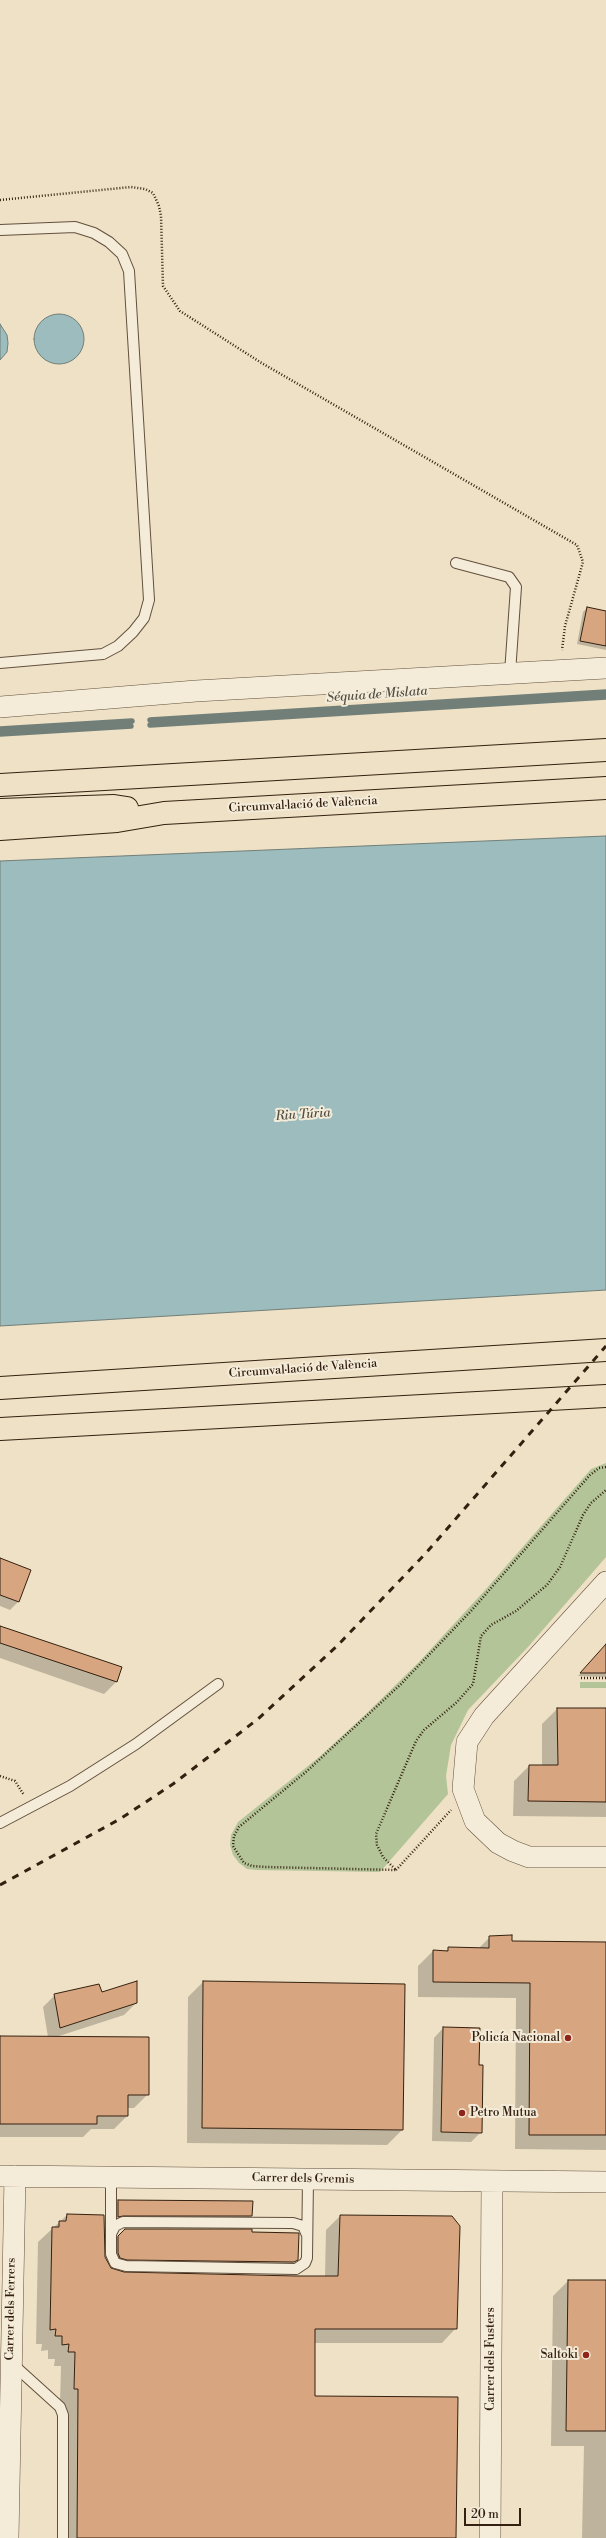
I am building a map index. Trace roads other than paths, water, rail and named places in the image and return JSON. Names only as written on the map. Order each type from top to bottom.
[{"type":"highway","points":[[0,785],[606,750]]},
{"type":"highway","name":"Circumval·lació de València","points":[[0,829],[117,821],[164,812],[606,788]]},
{"type":"highway","points":[[0,810],[114,806],[164,812]]},
{"type":"highway","name":"Circumval·lació de València","points":[[0,1388],[606,1350]]},
{"type":"highway","points":[[0,1429],[606,1396]]},
{"type":"street","points":[[0,707],[196,691],[606,668]]},
{"type":"street","points":[[606,1582],[484,1716],[467,1742],[460,1796],[475,1821],[498,1842],[513,1851],[529,1857],[606,1857]]},
{"type":"street","name":"Carrer dels Gremis","points":[[7,2176],[606,2182]]},
{"type":"street","name":"Carrer dels Ferrers","points":[[7,2176],[11,2354],[8,2538]]},
{"type":"street","name":"Carrer dels Fusters","points":[[490,2538],[492,2181]]},
{"type":"lane","points":[[0,230],[74,227],[94,233],[109,242],[122,254],[129,271],[149,600],[144,618],[133,632],[118,646],[103,654],[0,663]]},
{"type":"lane","points":[[456,563],[509,577],[516,587],[510,673]]},
{"type":"lane","points":[[0,1823],[31,1808],[70,1786],[136,1744],[218,1684]]},
{"type":"lane","points":[[111,2177],[112,2260],[120,2265],[296,2269],[305,2264],[307,2258],[308,2179]]},
{"type":"lane","points":[[111,2236],[118,2224],[131,2222],[293,2223],[303,2226],[308,2237]]},
{"type":"lane","points":[[11,2354],[18,2369],[60,2407],[63,2416],[63,2538]]},
{"type":"water","points":[[59,314],[68,316],[79,325],[84,339],[82,348],[73,359],[59,364],[50,362],[39,353],[34,339],[36,330],[45,319]]},
{"type":"water","points":[[0,324],[7,335],[8,343],[7,352],[0,360]]},
{"type":"water","name":"Riu Túria","points":[[606,836],[606,1290],[0,1326],[0,861]]},
{"type":"waterway","name":"Séquia de Mislata","points":[[150,720],[606,692]]},
{"type":"waterway","points":[[150,725],[606,697]]},
{"type":"waterway","name":"Séquia de Mislata","points":[[0,729],[132,721]]},
{"type":"waterway","points":[[0,734],[131,726]]},
{"type":"railway","points":[[0,1885],[120,1819],[173,1784],[258,1719],[337,1646],[426,1553],[606,1346]]},
{"type":"place","name":"Policía Nacional","points":[[568,2038]]},
{"type":"place","name":"Petro Mutua","points":[[462,2113]]},
{"type":"place","name":"Saltoki","points":[[586,2355]]}]
